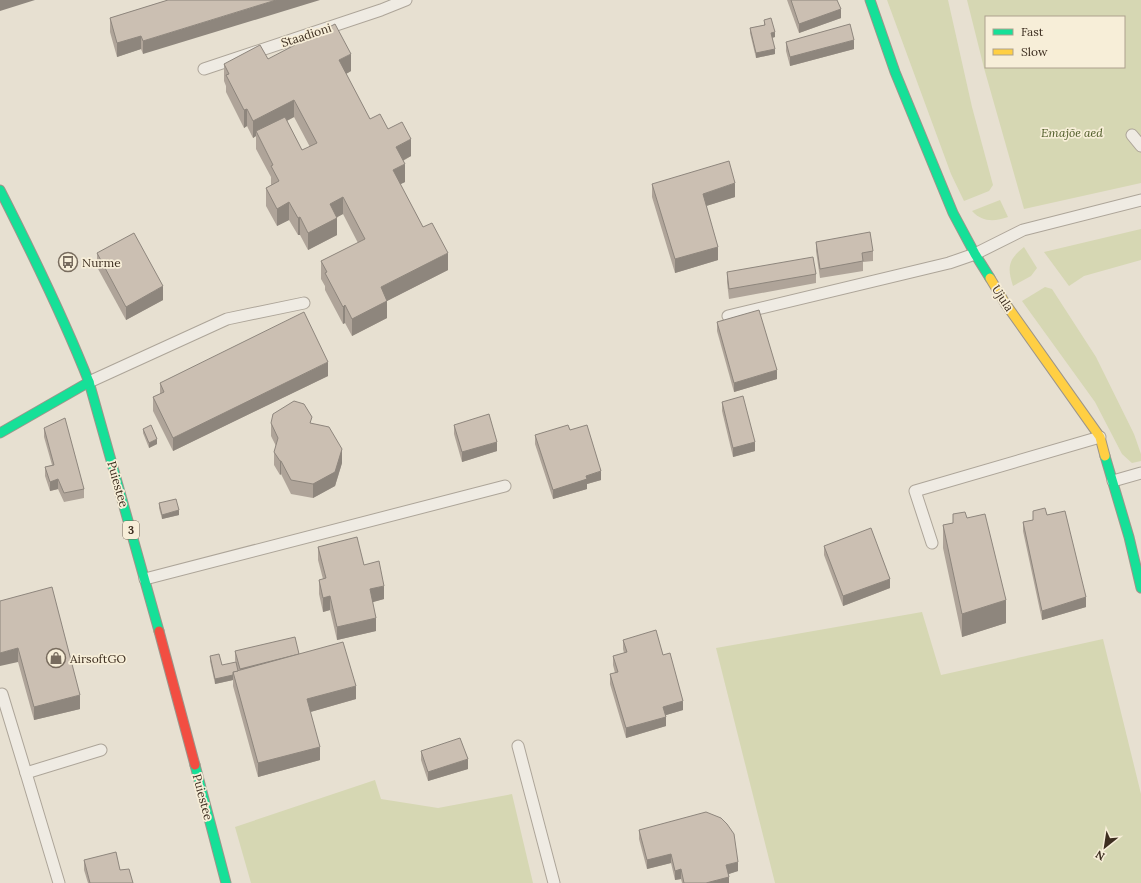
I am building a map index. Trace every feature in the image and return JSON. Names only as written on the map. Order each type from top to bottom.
[{"type":"main road","name":"Ujula","points":[[870,0],[895,72],[953,213],[975,254],[1005,303],[1100,437],[1129,537],[1141,588]]},
{"type":"main road","name":"Puiestee","points":[[0,190],[46,283],[76,349],[89,382],[145,578],[226,883]]},
{"type":"main road","points":[[0,433],[89,382]]},
{"type":"lane","name":"Staadioni","points":[[204,69],[381,10],[406,0]]},
{"type":"lane","points":[[1132,135],[1141,146]]},
{"type":"lane","points":[[728,316],[949,263],[975,254],[1023,230],[1141,200]]},
{"type":"lane","points":[[89,382],[227,319],[304,303]]},
{"type":"lane","points":[[932,543],[915,491],[1100,437]]},
{"type":"lane","points":[[1113,481],[1141,473]]},
{"type":"lane","points":[[145,578],[505,486]]},
{"type":"lane","points":[[2,694],[57,882]]},
{"type":"lane","points":[[518,746],[554,883]]},
{"type":"lane","points":[[26,773],[102,750]]},
{"type":"green space","points":[[887,0],[948,0],[972,107],[993,185],[989,191],[964,201],[951,174]]},
{"type":"green space","name":"Emajõe aed","points":[[967,0],[1141,0],[1141,183],[1024,209],[984,68]]},
{"type":"green space","points":[[1000,200],[1008,217],[998,220],[988,220],[976,215],[972,211]]},
{"type":"green space","points":[[1141,229],[1141,260],[1084,276],[1069,286],[1044,252]]},
{"type":"green space","points":[[1024,247],[1037,268],[1031,276],[1013,286],[1010,274],[1010,264],[1015,256]]},
{"type":"green space","points":[[1045,287],[1052,289],[1096,357],[1134,434],[1141,454],[1141,461],[1132,463],[1122,454],[1095,402],[1022,301]]},
{"type":"green space","points":[[922,612],[941,675],[1103,639],[1141,794],[1141,883],[775,883],[716,648]]},
{"type":"green space","points":[[375,780],[381,799],[438,808],[512,794],[533,883],[251,883],[235,827]]},
{"type":"building","points":[[168,0],[276,0],[143,41],[141,36],[117,43],[110,18]]},
{"type":"building","points":[[791,0],[837,0],[841,9],[799,24]]},
{"type":"building","points":[[771,18],[775,32],[771,33],[775,49],[756,53],[750,28],[765,25],[764,20]]},
{"type":"building","points":[[335,24],[351,54],[339,60],[370,119],[380,114],[388,129],[402,122],[411,139],[396,147],[405,164],[393,170],[423,227],[432,223],[448,253],[381,287],[387,301],[352,319],[345,305],[343,307],[325,273],[327,272],[321,261],[365,239],[343,197],[330,204],[337,218],[308,233],[300,217],[298,218],[289,202],[277,209],[266,188],[279,181],[271,166],[273,165],[256,131],[285,117],[302,150],[317,143],[294,100],[253,121],[247,109],[244,110],[226,75],[229,74],[224,64],[260,45],[268,59]]},
{"type":"building","points":[[850,24],[854,40],[790,57],[786,42]]},
{"type":"building","points":[[729,161],[735,183],[703,194],[718,247],[675,259],[652,184]]},
{"type":"building","points":[[870,232],[873,251],[862,253],[863,261],[820,269],[816,242]]},
{"type":"building","points":[[134,233],[163,286],[126,307],[97,253]]},
{"type":"building","points":[[813,257],[816,274],[729,289],[727,272]]},
{"type":"building","points":[[759,310],[777,370],[734,383],[717,322]]},
{"type":"building","points":[[304,312],[328,362],[173,438],[153,397],[164,392],[160,383]]},
{"type":"building","points":[[743,396],[755,442],[733,448],[722,402]]},
{"type":"building","points":[[294,401],[304,404],[312,417],[310,423],[329,427],[342,449],[335,472],[313,484],[291,480],[281,461],[274,452],[278,438],[271,423],[273,414]]},
{"type":"building","points":[[489,414],[497,442],[462,452],[454,425]]},
{"type":"building","points":[[65,418],[84,489],[64,493],[58,479],[50,482],[45,467],[54,465],[44,428]]},
{"type":"building","points":[[151,425],[157,439],[149,443],[143,429]]},
{"type":"building","points":[[568,425],[570,430],[587,425],[601,471],[586,476],[587,479],[553,490],[535,435]]},
{"type":"building","points":[[176,499],[179,510],[162,515],[159,503]]},
{"type":"building","points":[[1045,508],[1047,515],[1065,511],[1086,597],[1042,611],[1023,522],[1033,520],[1033,511]]},
{"type":"building","points":[[965,512],[967,518],[985,514],[1006,600],[962,614],[943,525],[953,523],[953,514]]},
{"type":"building","points":[[871,528],[890,579],[843,596],[824,546]]},
{"type":"building","points":[[357,537],[364,565],[379,561],[384,586],[370,589],[376,618],[337,627],[330,596],[323,598],[319,580],[326,578],[318,547]]},
{"type":"building","points":[[52,587],[80,695],[34,707],[18,648],[0,653],[0,601]]},
{"type":"building","points":[[656,630],[663,655],[670,653],[683,701],[663,707],[666,717],[626,728],[610,674],[618,672],[613,656],[627,652],[623,640]]},
{"type":"building","points":[[295,637],[299,654],[240,669],[235,651]]},
{"type":"building","points":[[343,642],[356,686],[307,699],[320,747],[258,763],[233,672]]},
{"type":"building","points":[[219,654],[222,665],[236,662],[238,671],[233,672],[233,675],[215,679],[210,656]]},
{"type":"building","points":[[460,738],[468,759],[428,772],[421,751]]},
{"type":"building","points":[[706,812],[721,818],[734,834],[738,862],[726,865],[729,877],[706,883],[684,883],[681,869],[675,871],[671,854],[647,860],[639,830]]},
{"type":"building","points":[[116,852],[120,870],[129,869],[133,883],[90,883],[84,860]]},
{"type":"traffic: fast","points":[[870,0],[895,72],[953,213],[990,278]]},
{"type":"traffic: fast","points":[[0,190],[47,285],[89,382],[159,631]]},
{"type":"traffic: fast","points":[[0,433],[89,382]]},
{"type":"traffic: fast","points":[[1105,456],[1129,537],[1141,588]]},
{"type":"traffic: fast","points":[[195,765],[226,883]]},
{"type":"traffic: slow","points":[[990,278],[1005,303],[1100,437],[1105,456]]},
{"type":"traffic: jam","points":[[159,631],[195,765]]},
{"type":"place","name":"Nurme","points":[[68,262]]},
{"type":"place","name":"AirsoftGO","points":[[56,658]]}]
